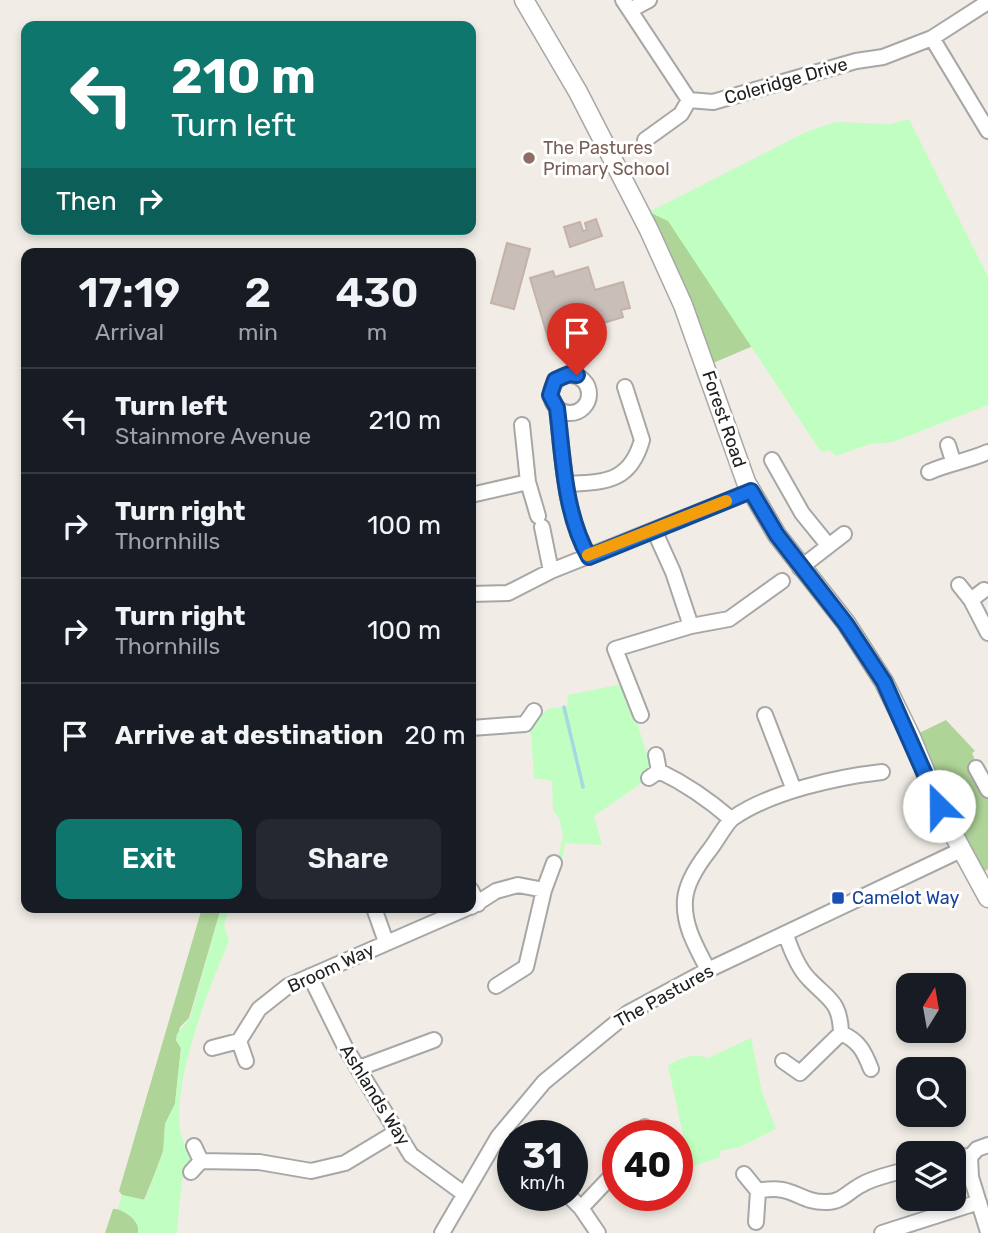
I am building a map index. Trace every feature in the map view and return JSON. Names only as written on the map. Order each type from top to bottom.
[{"type":"street","name":"Forest Road","points":[[524,0],[578,92],[649,230],[683,305],[751,491],[800,568],[846,624],[884,682],[961,850],[982,872],[988,898]]},
{"type":"street","points":[[645,139],[681,114],[689,100],[626,5],[649,0]]},
{"type":"street","name":"Coleridge Drive","points":[[689,100],[713,102],[856,61],[883,57],[932,38],[988,2]]},
{"type":"street","points":[[932,38],[988,131]]},
{"type":"street","points":[[567,484],[607,482],[622,475],[632,460],[642,440],[625,387]]},
{"type":"street","points":[[557,408],[574,522],[579,541],[589,557]]},
{"type":"street","points":[[522,425],[528,482],[551,571]]},
{"type":"street","points":[[948,445],[953,461]]},
{"type":"street","points":[[929,472],[953,461],[972,459],[988,452]]},
{"type":"street","points":[[772,460],[802,513],[828,545]]},
{"type":"street","points":[[476,494],[528,482]]},
{"type":"street","points":[[476,594],[508,593],[551,571],[751,491]]},
{"type":"street","points":[[654,530],[673,572],[691,626]]},
{"type":"street","points":[[800,568],[844,534]]},
{"type":"street","points":[[641,715],[615,649],[691,626],[729,619],[782,581]]},
{"type":"street","points":[[959,584],[971,600],[988,633]]},
{"type":"street","points":[[971,600],[984,590]]},
{"type":"street","points":[[476,728],[528,729],[534,710]]},
{"type":"street","points":[[765,715],[794,790]]},
{"type":"street","points":[[656,755],[654,774],[700,792],[731,819]]},
{"type":"street","points":[[708,970],[688,930],[684,898],[696,868],[723,834],[731,819],[794,790],[844,776],[881,772]]},
{"type":"street","name":"The Pastures","points":[[512,1120],[544,1082],[585,1045],[628,1013],[708,970],[961,850]]},
{"type":"street","points":[[496,986],[526,967],[544,890],[554,863]]},
{"type":"street","name":"Broom Way","points":[[476,904],[496,891],[518,885],[544,890]]},
{"type":"street","points":[[376,913],[386,942]]},
{"type":"street","name":"Broom Way","points":[[239,1041],[259,1009],[288,986],[455,913]]},
{"type":"street","points":[[783,1060],[800,1073],[841,1033],[841,1016],[835,1002],[808,978],[786,935]]},
{"type":"street","name":"Ashlands Way","points":[[310,976],[345,1047],[411,1155],[463,1193]]},
{"type":"street","points":[[841,1033],[853,1038],[864,1049],[871,1069]]},
{"type":"street","points":[[359,1068],[434,1040]]},
{"type":"street","points":[[212,1048],[239,1041],[246,1061]]},
{"type":"street","points":[[194,1146],[196,1167],[259,1162],[311,1171],[345,1163],[398,1131]]},
{"type":"street","name":"The Pastures","points":[[442,1233],[497,1139]]},
{"type":"street","points":[[988,1145],[977,1149],[970,1157],[971,1177],[988,1232]]},
{"type":"street","points":[[966,1156],[970,1157]]},
{"type":"street","points":[[758,1191],[776,1187],[806,1199],[826,1202],[838,1200],[862,1184],[896,1173]]},
{"type":"street","points":[[744,1174],[758,1191],[756,1222]]},
{"type":"street","points":[[588,1201],[602,1186]]},
{"type":"street","points":[[878,1230],[979,1202]]},
{"type":"street","points":[[583,1211],[598,1233]]},
{"type":"green space","points":[[909,119],[988,277],[988,405],[893,442],[870,444],[836,456],[829,450],[821,452],[668,221],[649,212],[806,132],[836,122],[890,124]]},
{"type":"green space","points":[[649,212],[668,220],[753,346],[706,366]]},
{"type":"green space","points":[[627,683],[641,715],[636,719],[646,752],[656,755],[649,778],[594,816],[602,845],[565,843],[562,860],[558,859],[563,836],[559,818],[553,811],[552,781],[534,778],[531,735],[525,724],[534,711],[541,716],[549,708],[567,707],[568,695]]},
{"type":"green space","points":[[946,720],[975,751],[972,753],[988,790],[988,869],[977,877],[911,737]]},
{"type":"green space","points":[[201,913],[220,913],[189,1018],[180,1027],[176,1040],[181,1048],[175,1104],[165,1124],[164,1151],[144,1200],[122,1195],[119,1191]]},
{"type":"green space","points":[[220,913],[228,913],[224,925],[229,941],[201,1014],[184,1073],[180,1126],[185,1145],[194,1147],[191,1172],[182,1179],[177,1233],[138,1233],[135,1221],[118,1209],[122,1195],[145,1200],[163,1151],[165,1124],[175,1104],[181,1048],[176,1040],[177,1034],[190,1018]]},
{"type":"green space","points":[[751,1038],[762,1092],[776,1129],[740,1147],[720,1151],[720,1157],[693,1166],[693,1120],[680,1120],[668,1065],[696,1055],[708,1058]]},
{"type":"green space","points":[[113,1209],[121,1210],[131,1217],[139,1227],[138,1233],[105,1233]]},
{"type":"building","points":[[596,219],[602,236],[570,247],[564,227],[580,222],[583,231],[587,230],[585,223]]},
{"type":"building","points":[[507,243],[530,249],[514,309],[491,303]]},
{"type":"building","points":[[588,267],[595,290],[623,282],[630,308],[621,310],[623,317],[590,327],[584,309],[573,312],[579,332],[549,341],[530,278],[553,271],[555,277]]},
{"type":"waterway","points":[[564,707],[583,787]]},
{"type":"slow traffic","points":[[588,555],[589,557],[726,501]]},
{"type":"place","name":"The Pastures Primary School","points":[[529,158]]},
{"type":"place","name":"Camelot Way","points":[[838,898]]},
{"type":"route","points":[[577,375],[569,374],[555,380],[550,395],[557,408],[574,522],[579,541],[589,557],[751,491],[777,535],[846,624],[884,682],[911,737],[939,806]]}]
